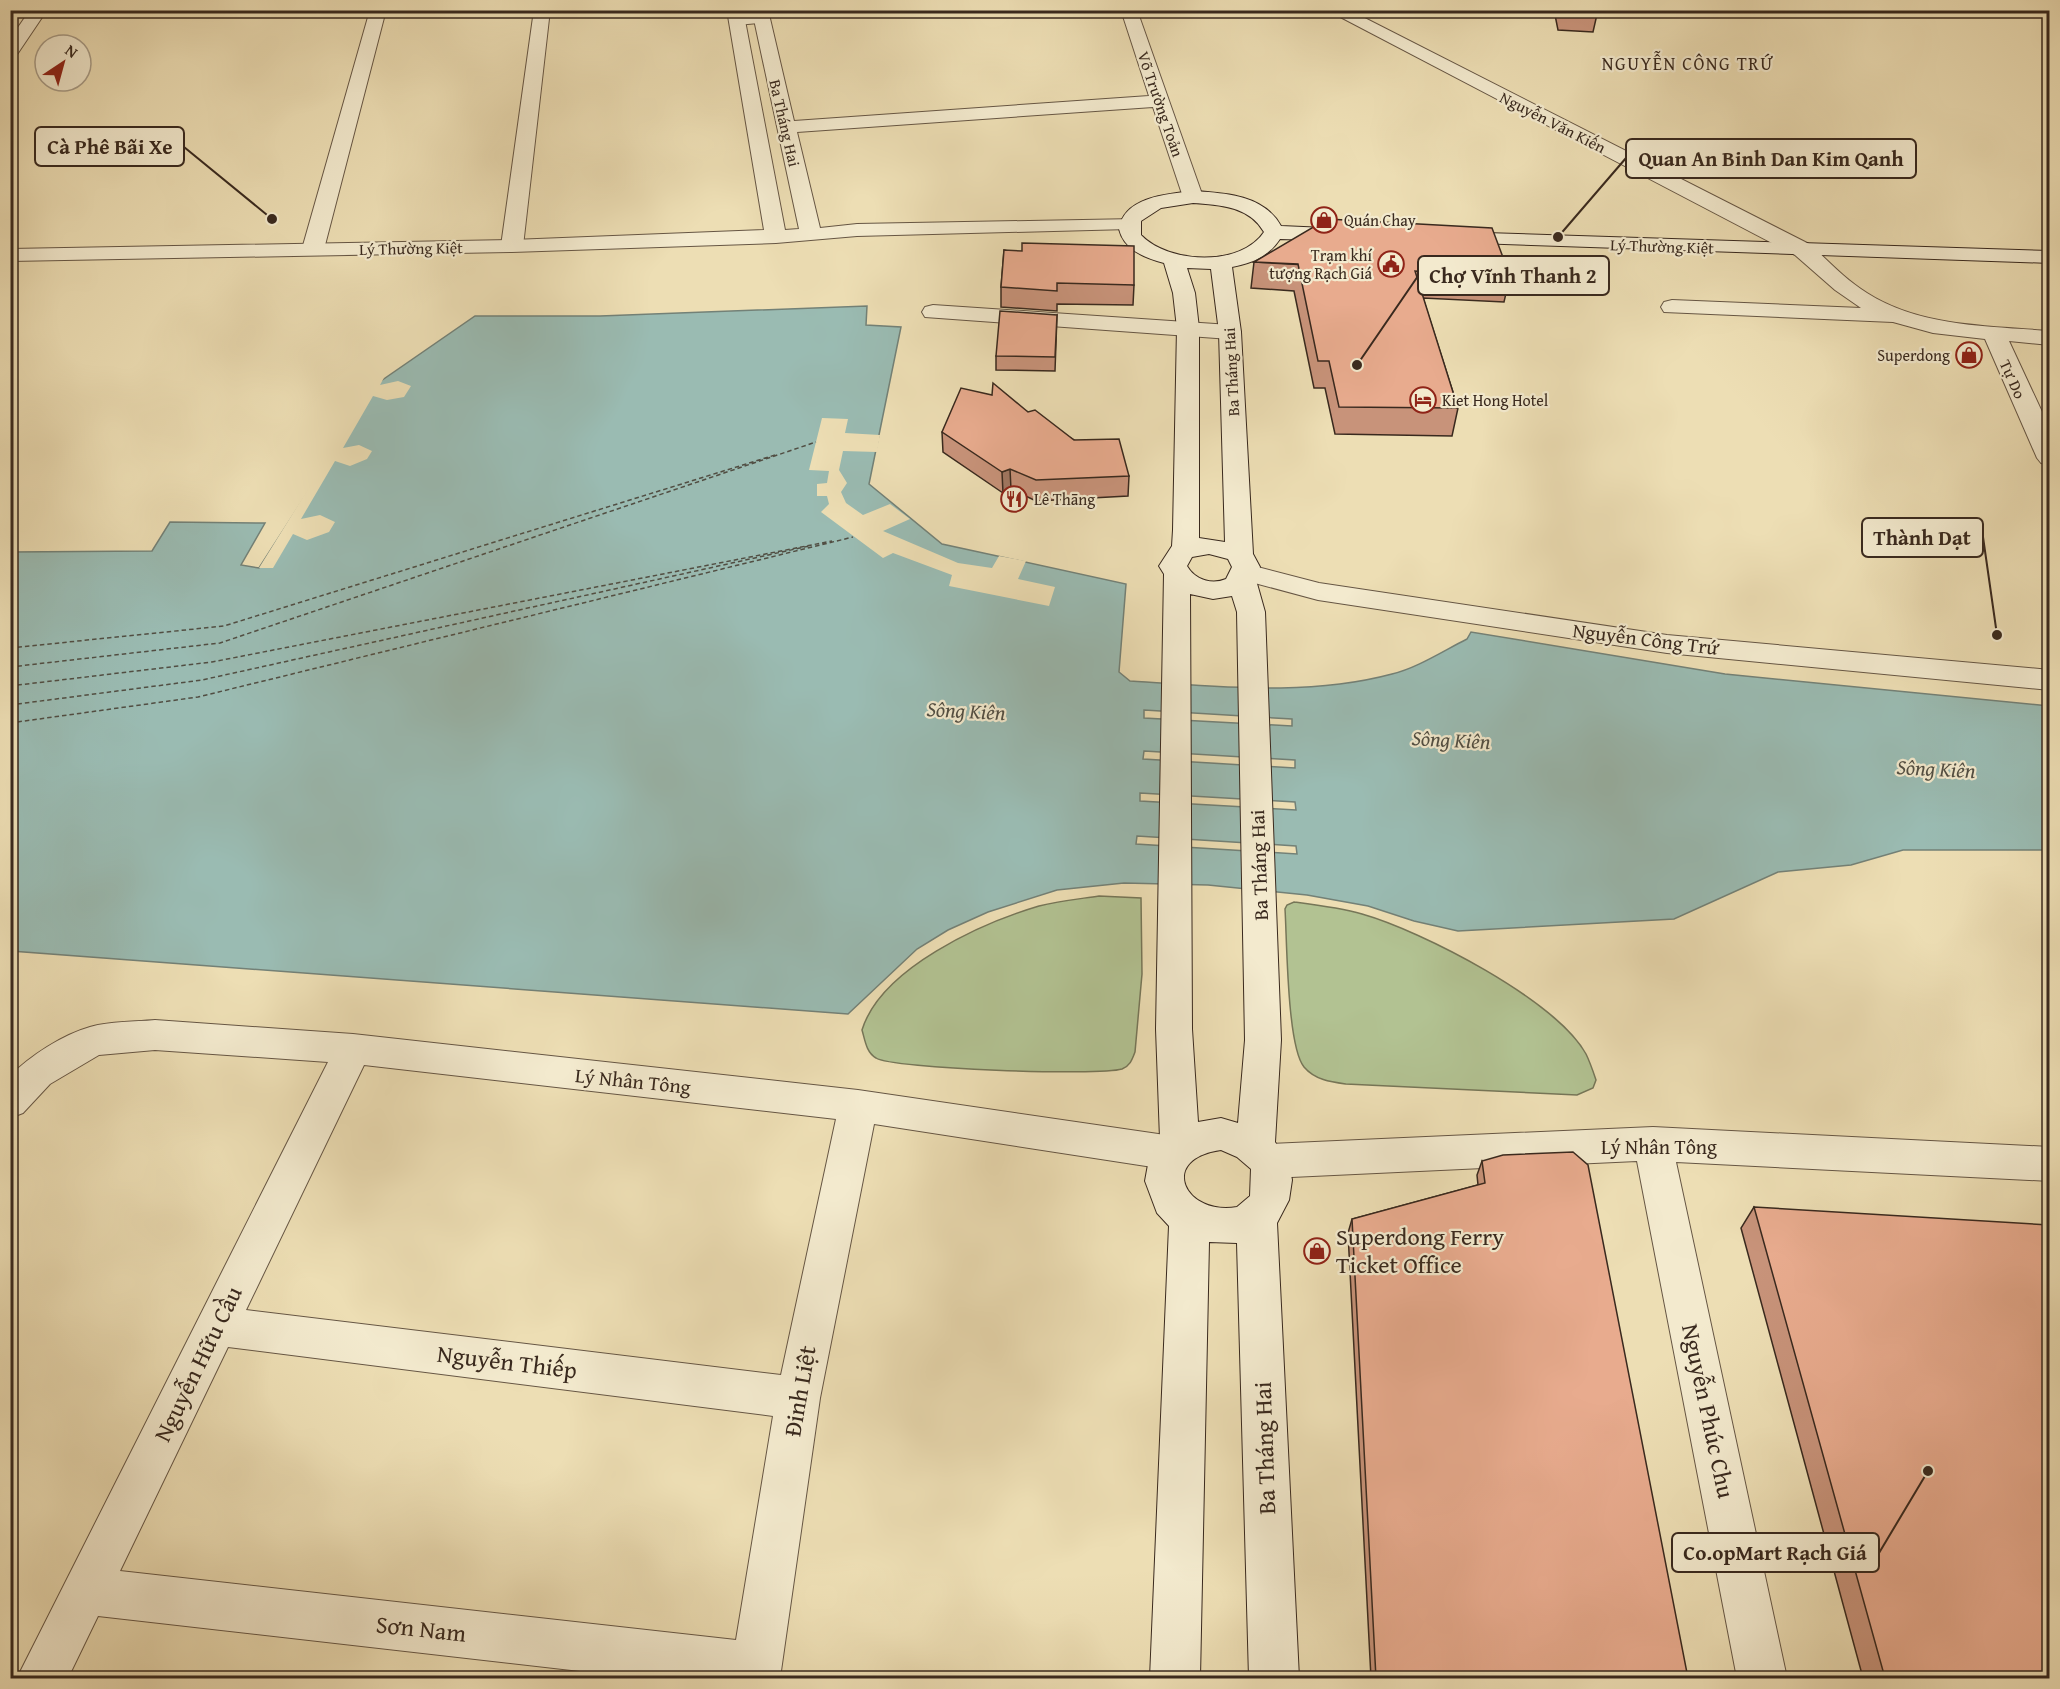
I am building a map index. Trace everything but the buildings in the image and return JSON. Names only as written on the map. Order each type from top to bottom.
[{"type":"street","points":[[10,52],[39,10]]},
{"type":"street","points":[[313,249],[378,10]]},
{"type":"street","points":[[512,246],[542,10]]},
{"type":"street","name":"Võ Trường Toản","points":[[1129,10],[1193,197]]},
{"type":"street","name":"Nguyễn Văn Kiến","points":[[1335,10],[1803,250]]},
{"type":"street","points":[[736,15],[761,14]]},
{"type":"street","name":"Ba Tháng Hai","points":[[761,14],[811,235]]},
{"type":"street","name":"Ba Tháng Hai","points":[[736,15],[776,237]]},
{"type":"street","points":[[786,127],[1160,101]]},
{"type":"street","points":[[1193,197],[1228,201],[1258,211],[1270,221],[1274,232],[1271,243],[1260,252],[1221,262],[1173,259],[1157,255],[1132,232],[1136,213],[1150,205],[1193,197]]},
{"type":"street","name":"Lý Thường Kiệt","points":[[10,255],[512,246],[811,235],[863,246],[1132,232]]},
{"type":"street","points":[[1274,232],[1368,236]]},
{"type":"street","name":"Lý Thường Kiệt","points":[[1427,238],[2049,257]]},
{"type":"street","points":[[1803,250],[1867,303],[1897,316]]},
{"type":"street","points":[[1173,259],[1184,282],[1187,329],[1188,511],[1185,549],[1174,559],[1173,566],[1176,576],[1177,609],[1174,959],[1176,1149]]},
{"type":"street","name":"Ba Tháng Hai","points":[[1221,262],[1230,332],[1242,569],[1251,612],[1263,1040],[1262,1156]]},
{"type":"street","points":[[1672,307],[1897,316],[1933,324],[2049,338]]},
{"type":"street","points":[[933,312],[1230,332]]},
{"type":"street","name":"Tự Do","points":[[1993,332],[2046,445]]},
{"type":"street","name":"Nguyễn Công Trứ","points":[[1185,549],[1210,546],[1242,569],[1318,591],[1667,644],[2049,680]]},
{"type":"street","points":[[1176,576],[1190,586],[1214,590],[1226,588],[1242,569]]},
{"type":"street","name":"Lý Nhân Tông","points":[[10,1102],[36,1073],[92,1041],[155,1035],[353,1049],[858,1106],[1176,1149]]},
{"type":"street","name":"Nguyễn Hữu Cầu","points":[[42,1678],[353,1049]]},
{"type":"street","name":"Đinh Liệt","points":[[755,1673],[798,1398],[858,1106]]},
{"type":"street","points":[[1221,1134],[1245,1141],[1262,1156],[1273,1179],[1271,1200],[1257,1218],[1238,1227],[1221,1227],[1189,1219],[1172,1202],[1164,1183],[1167,1160],[1176,1149],[1200,1136],[1221,1134]]},
{"type":"street","name":"Lý Nhân Tông","points":[[1262,1156],[1653,1144],[2049,1164]]},
{"type":"street","name":"Nguyễn Phúc Chu","points":[[1653,1144],[1762,1678]]},
{"type":"street","name":"Ba Tháng Hai","points":[[1257,1218],[1274,1678]]},
{"type":"street","points":[[1175,1678],[1189,1219]]},
{"type":"street","name":"Nguyễn Thiếp","points":[[216,1326],[798,1398]]},
{"type":"street","name":"Sơn Nam","points":[[85,1591],[755,1673]]},
{"type":"green space","points":[[1099,896],[1141,898],[1142,974],[1135,1052],[1127,1066],[1122,1069],[1105,1071],[1076,1072],[955,1068],[890,1062],[876,1058],[866,1046],[862,1030],[873,1008],[890,987],[911,968],[936,951],[990,924],[1039,906]]},
{"type":"green space","points":[[1294,902],[1346,910],[1388,923],[1451,952],[1518,990],[1570,1033],[1589,1060],[1596,1080],[1593,1088],[1577,1095],[1346,1084],[1313,1075],[1304,1067],[1298,1055],[1291,1016],[1285,909],[1287,905]]},
{"type":"water","name":"Sông Kiên","points":[[867,306],[866,325],[901,327],[869,484],[942,544],[1126,584],[1119,672],[1130,681],[1261,688],[1327,686],[1360,681],[1411,668],[1467,639],[1471,632],[1725,674],[2049,706],[2049,850],[1903,850],[1851,865],[1778,872],[1674,919],[1458,931],[1414,921],[1368,906],[1307,895],[1208,885],[1124,883],[1057,890],[988,912],[948,930],[917,949],[848,1014],[11,951],[10,552],[152,551],[170,522],[265,523],[241,565],[259,568],[378,383],[475,316],[600,316]],"holes":[[[1144,710],[1292,719],[1292,726],[1144,718]],[[1144,751],[1295,760],[1295,768],[1143,759]],[[1140,793],[1295,802],[1296,810],[1140,801]],[[1137,836],[1296,846],[1297,854],[1136,844]]]},
{"type":"pier","points":[[386,374],[380,385],[398,381],[411,386],[404,397],[387,400],[373,396],[343,448],[359,445],[372,451],[367,459],[350,466],[335,461],[301,519],[320,515],[335,522],[329,532],[307,540],[293,534],[273,568],[259,568],[375,381]]},
{"type":"pier","points":[[822,418],[848,419],[845,433],[880,435],[877,452],[843,451],[839,470],[847,483],[841,492],[846,503],[863,515],[890,504],[910,519],[883,531],[958,563],[992,568],[999,556],[1026,561],[1018,579],[1055,587],[1049,606],[949,586],[952,575],[893,553],[883,558],[821,512],[829,504],[827,496],[817,496],[817,484],[827,483],[829,471],[809,470]]},
{"type":"ferry route","points":[[10,667],[220,643],[816,442]]},
{"type":"ferry route","points":[[10,648],[224,626],[775,455]]},
{"type":"ferry route","points":[[10,723],[198,697],[853,537]]},
{"type":"ferry route","points":[[10,686],[212,662],[832,541]]},
{"type":"ferry route","points":[[10,705],[202,680],[809,546]]},
{"type":"place","name":"Cà Phê Bãi Xe","points":[[272,219]]},
{"type":"place","name":"Quán Chay","points":[[1324,220]]},
{"type":"place","name":"Quan An Binh Dan Kim Qanh","points":[[1558,237]]},
{"type":"place","name":"Trạm khí tượng Rạch Giá","points":[[1391,264]]},
{"type":"place","name":"Superdong","points":[[1969,355]]},
{"type":"place","name":"Chợ Vĩnh Thanh 2","points":[[1357,365]]},
{"type":"place","name":"Kiet Hong Hotel","points":[[1423,400]]},
{"type":"place","name":"Lê Thāng","points":[[1014,499]]},
{"type":"place","name":"Thành Dạt","points":[[1997,635]]},
{"type":"place","name":"Superdong Ferry Ticket Office","points":[[1317,1251]]},
{"type":"place","name":"Co.opMart Rạch Giá","points":[[1928,1471]]},
{"type":"district","name":"NGUYỄN CÔNG TRỨ","points":[[1688,64]]}]
